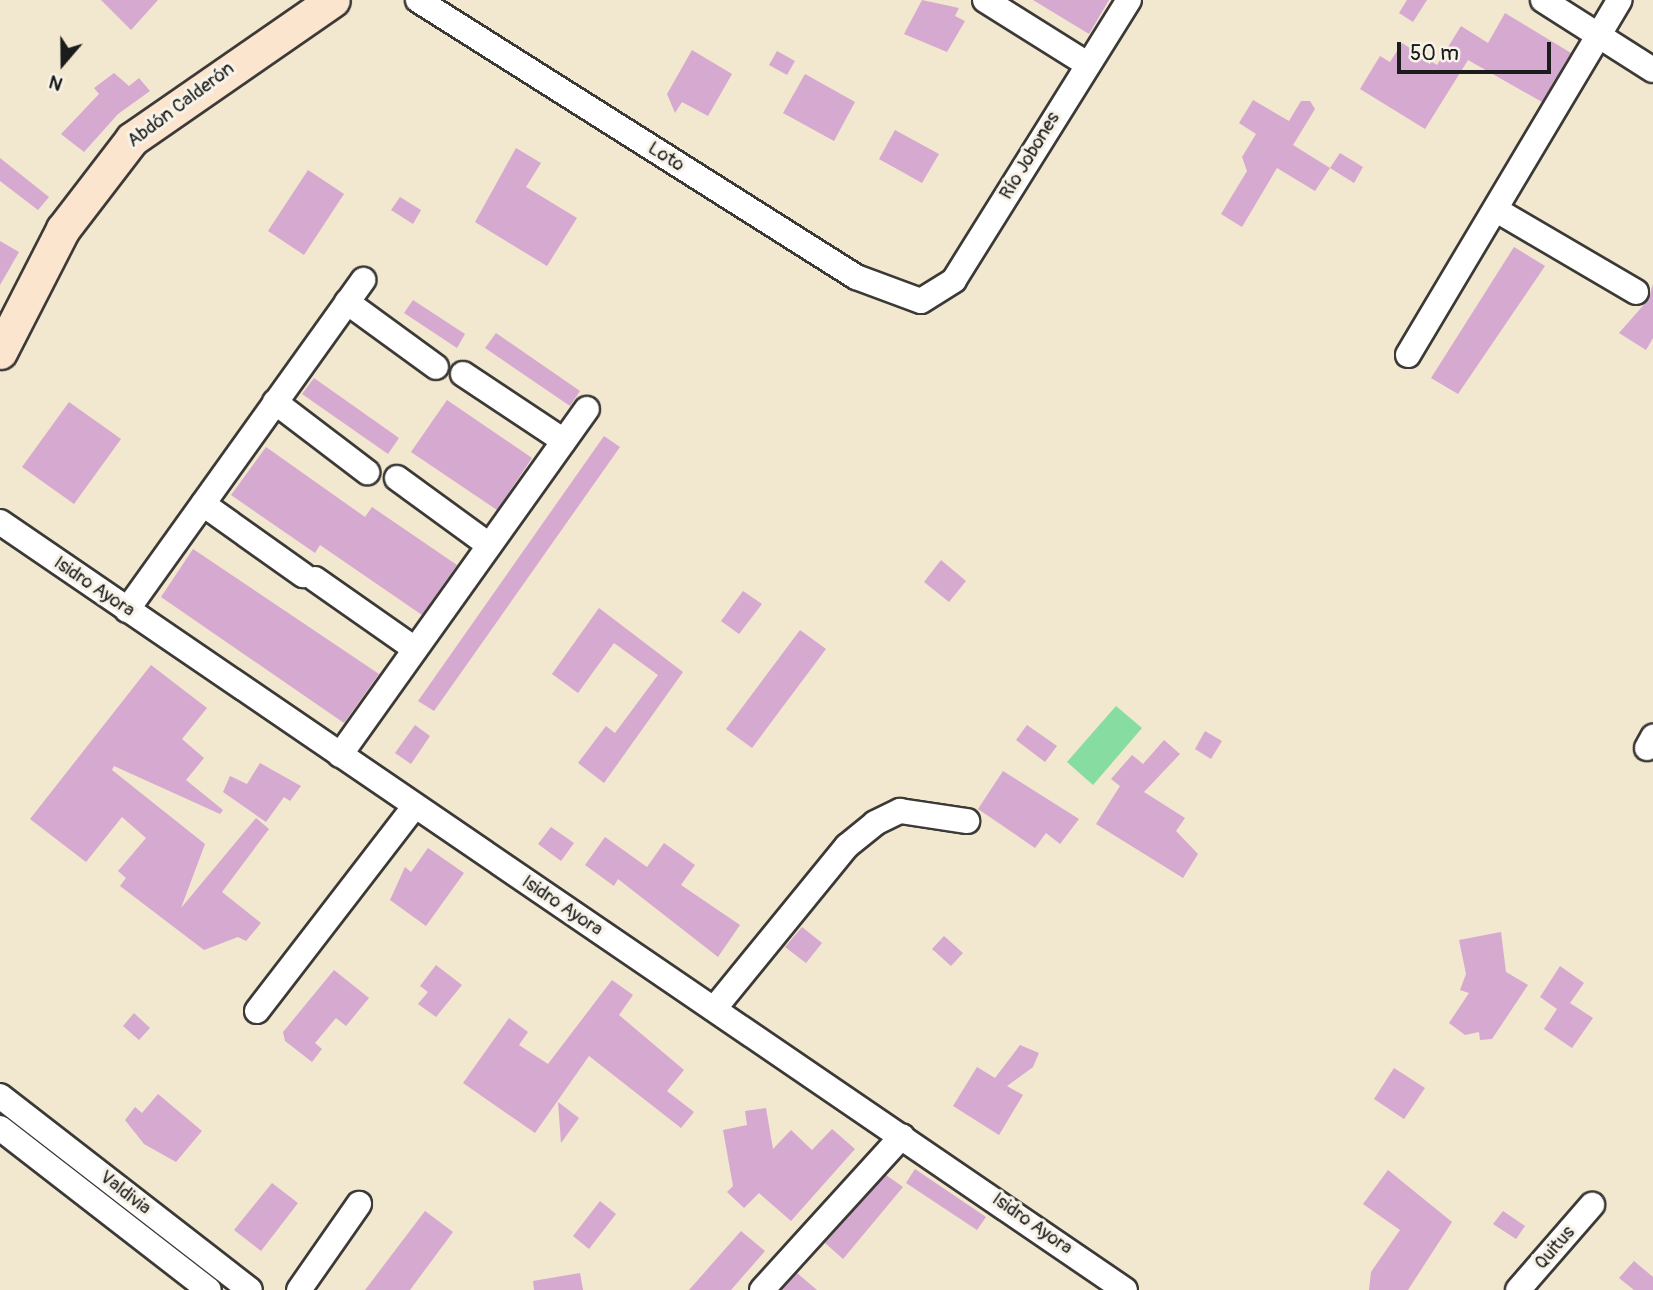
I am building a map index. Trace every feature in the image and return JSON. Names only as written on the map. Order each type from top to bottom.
[{"type":"street","name":"Abdón Calderón","points":[[0,352],[57,239],[113,160],[232,66],[333,0]]},
{"type":"street","name":"Loto","points":[[418,0],[856,277],[921,301]]},
{"type":"street","points":[[985,0],[1087,64]]},
{"type":"street","name":"Río Jobones","points":[[921,301],[954,280],[1129,0]]},
{"type":"street","points":[[1543,0],[1653,70]]},
{"type":"street","points":[[1408,355],[1498,211],[1597,35],[1620,0]]},
{"type":"street","points":[[1498,211],[1636,292]]},
{"type":"street","points":[[127,610],[363,280]]},
{"type":"street","points":[[347,302],[436,367]]},
{"type":"street","points":[[463,374],[564,441]]},
{"type":"street","points":[[275,402],[367,472]]},
{"type":"street","points":[[340,755],[587,409]]},
{"type":"street","points":[[397,478],[489,545]]},
{"type":"street","points":[[203,504],[415,649]]},
{"type":"street","name":"Isidro Ayora","points":[[0,522],[1125,1290]]},
{"type":"street","points":[[257,1011],[415,806]]},
{"type":"street","points":[[714,1009],[847,846],[875,822],[900,811],[967,821]]},
{"type":"street","name":"Valdivia","points":[[0,1096],[250,1290]]},
{"type":"street","name":"Valdivia","points":[[0,1128],[208,1290]]},
{"type":"street","points":[[762,1290],[902,1136]]},
{"type":"street","points":[[299,1290],[359,1204]]},
{"type":"street","name":"Quitus","points":[[1518,1290],[1592,1205]]},
{"type":"street","points":[[170,1260],[185,1239]]},
{"type":"green space","points":[[1116,706],[1142,728],[1093,785],[1067,762]]},
{"type":"building","points":[[101,0],[158,0],[131,30]]},
{"type":"building","points":[[922,0],[959,8],[955,16],[965,21],[947,52],[904,34]]},
{"type":"building","points":[[1033,0],[1109,0],[1089,34]]},
{"type":"building","points":[[1407,0],[1427,0],[1413,22],[1399,13]]},
{"type":"building","points":[[1505,13],[1571,53],[1542,102],[1468,60],[1425,129],[1360,89],[1380,56],[1390,62],[1402,43],[1437,65],[1461,26],[1488,43]]},
{"type":"building","points":[[692,50],[732,74],[708,116],[682,102],[675,113],[667,94]]},
{"type":"building","points":[[777,51],[795,61],[787,75],[769,65]]},
{"type":"building","points":[[114,73],[129,86],[139,78],[150,91],[118,114],[84,152],[61,134],[99,94],[94,88]]},
{"type":"building","points":[[805,74],[855,102],[834,141],[783,113]]},
{"type":"building","points":[[1253,100],[1289,121],[1301,101],[1310,101],[1315,109],[1293,145],[1330,168],[1315,191],[1277,168],[1242,227],[1221,214],[1247,171],[1242,157],[1256,134],[1239,123]]},
{"type":"building","points":[[895,130],[939,154],[922,183],[879,159]]},
{"type":"building","points":[[516,148],[541,163],[526,187],[577,218],[547,266],[475,222]]},
{"type":"building","points":[[1340,153],[1363,167],[1354,183],[1330,168]]},
{"type":"building","points":[[0,158],[49,197],[38,210],[0,181]]},
{"type":"building","points":[[308,170],[344,194],[304,255],[268,231]]},
{"type":"building","points":[[400,197],[421,210],[413,224],[391,210]]},
{"type":"building","points":[[0,241],[19,252],[0,285]]},
{"type":"building","points":[[1514,247],[1545,266],[1458,394],[1431,378]]},
{"type":"building","points":[[1653,284],[1653,338],[1646,350],[1619,333],[1648,300]]},
{"type":"building","points":[[413,300],[465,334],[457,348],[404,313]]},
{"type":"building","points":[[496,333],[580,391],[570,406],[485,348]]},
{"type":"building","points":[[314,378],[399,438],[388,454],[302,394]]},
{"type":"building","points":[[447,400],[532,458],[497,510],[411,452]]},
{"type":"building","points":[[69,402],[121,439],[74,504],[22,467]]},
{"type":"building","points":[[604,436],[620,447],[434,711],[418,701]]},
{"type":"building","points":[[266,447],[365,517],[372,507],[457,565],[422,615],[320,545],[315,553],[231,495]]},
{"type":"building","points":[[193,549],[379,674],[344,723],[161,597]]},
{"type":"building","points":[[941,560],[966,581],[949,602],[924,582]]},
{"type":"building","points":[[743,591],[762,604],[739,634],[721,621]]},
{"type":"building","points":[[599,608],[683,672],[604,783],[578,763],[606,726],[615,733],[658,675],[614,643],[578,693],[552,674]]},
{"type":"building","points":[[800,630],[826,649],[752,748],[726,729]]},
{"type":"building","points":[[151,665],[207,708],[182,739],[204,758],[186,780],[223,810],[220,814],[114,766],[112,770],[205,844],[181,908],[256,818],[269,829],[222,892],[261,923],[246,941],[238,937],[204,950],[120,886],[126,878],[118,871],[146,838],[122,817],[86,862],[30,819]]},
{"type":"building","points":[[415,725],[430,736],[411,764],[395,753]]},
{"type":"building","points":[[1027,725],[1057,746],[1045,762],[1016,740]]},
{"type":"building","points":[[1205,731],[1222,741],[1211,759],[1195,749]]},
{"type":"building","points":[[1164,740],[1180,754],[1144,792],[1185,818],[1176,831],[1198,854],[1183,878],[1096,824],[1120,786],[1111,779],[1132,755],[1143,764]]},
{"type":"building","points":[[260,763],[301,786],[290,801],[284,797],[266,822],[223,792],[230,776],[247,784]]},
{"type":"building","points":[[1003,771],[1079,819],[1060,844],[1046,833],[1035,848],[978,809]]},
{"type":"building","points":[[551,827],[574,843],[561,861],[538,844]]},
{"type":"building","points":[[605,837],[647,867],[664,843],[695,865],[681,885],[740,925],[718,957],[618,879],[614,886],[585,865]]},
{"type":"building","points":[[428,848],[464,873],[426,926],[390,900],[405,867],[411,872]]},
{"type":"building","points":[[802,927],[822,943],[806,963],[785,947]]},
{"type":"building","points":[[1501,932],[1506,972],[1528,985],[1492,1039],[1480,1040],[1479,1032],[1465,1035],[1449,1023],[1469,993],[1460,990],[1466,974],[1459,940]]},
{"type":"building","points":[[944,936],[963,953],[951,966],[932,949]]},
{"type":"building","points":[[436,965],[462,985],[436,1017],[418,1004],[428,992],[420,986]]},
{"type":"building","points":[[1560,966],[1584,983],[1570,1003],[1593,1018],[1572,1048],[1544,1029],[1557,1009],[1540,997]]},
{"type":"building","points":[[334,970],[369,998],[346,1026],[336,1018],[315,1043],[322,1049],[312,1062],[285,1041],[283,1032]]},
{"type":"building","points":[[612,980],[633,995],[619,1015],[684,1070],[667,1091],[694,1112],[681,1128],[589,1056],[535,1133],[463,1083],[509,1018],[528,1032],[519,1045],[548,1064]]},
{"type":"building","points":[[134,1013],[150,1028],[139,1040],[123,1026]]},
{"type":"building","points":[[1020,1045],[1039,1053],[1033,1067],[1007,1086],[1023,1095],[999,1135],[953,1106],[977,1067],[995,1078]]},
{"type":"building","points":[[1394,1068],[1425,1088],[1404,1119],[1374,1099]]},
{"type":"building","points":[[158,1094],[202,1131],[176,1162],[144,1144],[125,1120],[135,1107],[142,1113]]},
{"type":"building","points":[[558,1102],[579,1118],[561,1143]]},
{"type":"building","points":[[766,1108],[773,1149],[791,1130],[812,1150],[832,1129],[855,1149],[791,1221],[759,1193],[744,1208],[727,1192],[733,1186],[723,1130],[747,1125],[745,1111]]},
{"type":"building","points":[[915,1169],[986,1217],[977,1230],[906,1183]]},
{"type":"building","points":[[1388,1170],[1452,1222],[1408,1290],[1369,1290],[1371,1272],[1400,1230],[1363,1204]]},
{"type":"building","points":[[886,1175],[903,1187],[843,1259],[825,1243]]},
{"type":"building","points":[[272,1183],[298,1203],[261,1251],[234,1230]]},
{"type":"building","points":[[600,1201],[616,1214],[589,1249],[573,1236]]},
{"type":"building","points":[[425,1211],[453,1232],[410,1290],[365,1290]]},
{"type":"building","points":[[1503,1211],[1525,1226],[1516,1239],[1493,1224]]},
{"type":"building","points":[[741,1231],[765,1251],[731,1290],[689,1290]]},
{"type":"building","points":[[1634,1261],[1653,1277],[1653,1290],[1634,1290],[1619,1278]]},
{"type":"building","points":[[580,1273],[583,1290],[534,1290],[533,1281]]},
{"type":"building","points":[[797,1273],[817,1290],[782,1290]]}]
